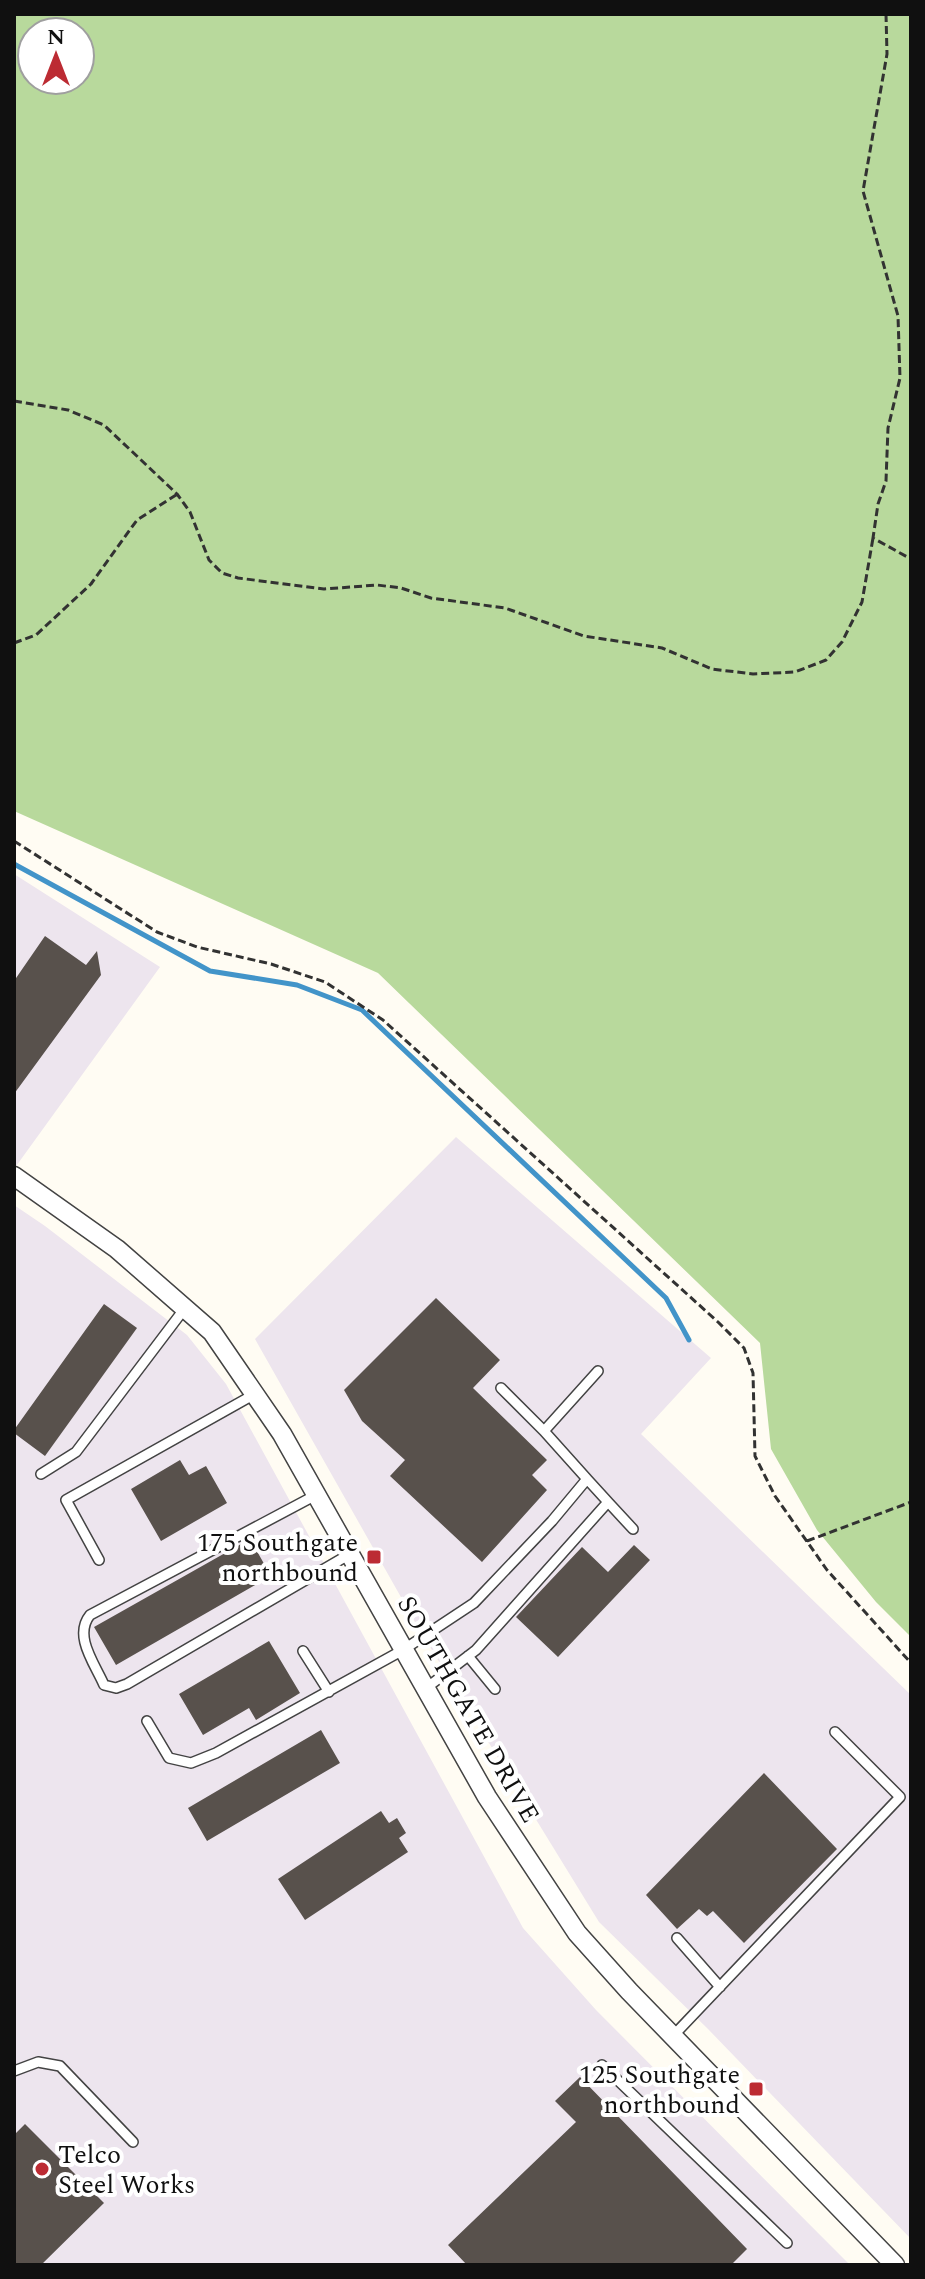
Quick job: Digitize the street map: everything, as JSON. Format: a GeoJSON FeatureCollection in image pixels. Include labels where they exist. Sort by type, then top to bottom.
{"type":"FeatureCollection","features":[{"type":"Feature","properties":{"kind":"street","name":"SOUTHGATE DRIVE"},"geometry":{"type":"LineString","coordinates":[[14,1176],[117,1249],[212,1332],[282,1434],[487,1797],[577,1933],[895,2265]]}},
{"type":"Feature","properties":{"kind":"lane"},"geometry":{"type":"LineString","coordinates":[[41,1474],[76,1452],[185,1308]]}},
{"type":"Feature","properties":{"kind":"lane"},"geometry":{"type":"LineString","coordinates":[[544,1431],[598,1371]]}},
{"type":"Feature","properties":{"kind":"lane"},"geometry":{"type":"LineString","coordinates":[[501,1388],[633,1529]]}},
{"type":"Feature","properties":{"kind":"lane"},"geometry":{"type":"LineString","coordinates":[[99,1560],[66,1500],[255,1394]]}},
{"type":"Feature","properties":{"kind":"lane"},"geometry":{"type":"LineString","coordinates":[[147,1721],[169,1758],[191,1763],[216,1753],[329,1692],[403,1650],[474,1603],[552,1521],[587,1479]]}},
{"type":"Feature","properties":{"kind":"lane"},"geometry":{"type":"LineString","coordinates":[[316,1495],[90,1615],[82,1634],[104,1685],[116,1688],[127,1684],[350,1554]]}},
{"type":"Feature","properties":{"kind":"lane"},"geometry":{"type":"LineString","coordinates":[[425,1689],[468,1656],[608,1502]]}},
{"type":"Feature","properties":{"kind":"lane"},"geometry":{"type":"LineString","coordinates":[[303,1651],[329,1692]]}},
{"type":"Feature","properties":{"kind":"lane"},"geometry":{"type":"LineString","coordinates":[[468,1656],[495,1689]]}},
{"type":"Feature","properties":{"kind":"lane"},"geometry":{"type":"LineString","coordinates":[[673,2036],[900,1797],[835,1732]]}},
{"type":"Feature","properties":{"kind":"lane"},"geometry":{"type":"LineString","coordinates":[[677,1938],[720,1987]]}},
{"type":"Feature","properties":{"kind":"lane"},"geometry":{"type":"LineString","coordinates":[[14,2071],[38,2062],[60,2066],[133,2142]]}},
{"type":"Feature","properties":{"kind":"lane"},"geometry":{"type":"LineString","coordinates":[[602,2065],[787,2243]]}},
{"type":"Feature","properties":{"kind":"path"},"geometry":{"type":"LineString","coordinates":[[14,401],[68,410],[104,425],[177,494],[190,512],[209,560],[222,573],[238,578],[324,589],[377,585],[401,588],[431,598],[505,608],[584,636],[662,648],[712,669],[753,674],[795,672],[826,660],[842,642],[862,602],[878,504],[886,481],[888,428],[900,378],[898,316],[863,191],[887,54],[886,14]]}},
{"type":"Feature","properties":{"kind":"path"},"geometry":{"type":"LineString","coordinates":[[14,643],[36,635],[91,584],[137,520],[177,494]]}},
{"type":"Feature","properties":{"kind":"path"},"geometry":{"type":"LineString","coordinates":[[873,538],[911,559]]}},
{"type":"Feature","properties":{"kind":"path"},"geometry":{"type":"LineString","coordinates":[[14,841],[157,932],[197,947],[271,964],[325,982],[383,1020],[744,1348],[753,1373],[755,1456],[775,1496],[827,1570],[911,1663]]}},
{"type":"Feature","properties":{"kind":"path"},"geometry":{"type":"LineString","coordinates":[[807,1541],[911,1502]]}},
{"type":"Feature","properties":{"kind":"shaded area"},"geometry":{"type":"Polygon","coordinates":[[[14,874],[160,967],[14,1169],[14,874]]]}},
{"type":"Feature","properties":{"kind":"shaded area"},"geometry":{"type":"Polygon","coordinates":[[[456,1137],[711,1358],[641,1434],[911,1695],[911,2239],[708,2029],[599,1922],[419,1629],[255,1339],[456,1137]]]}},
{"type":"Feature","properties":{"kind":"shaded area"},"geometry":{"type":"Polygon","coordinates":[[[14,1205],[187,1335],[226,1384],[523,1928],[596,2010],[850,2265],[14,2265],[14,1205]]]}},
{"type":"Feature","properties":{"kind":"green space"},"geometry":{"type":"Polygon","coordinates":[[[14,14],[911,14],[911,1637],[876,1602],[817,1530],[771,1449],[760,1343],[378,973],[14,811],[14,14]]]}},
{"type":"Feature","properties":{"kind":"building"},"geometry":{"type":"Polygon","coordinates":[[[45,936],[86,965],[97,951],[101,975],[14,1094],[14,981],[45,936]]]}},
{"type":"Feature","properties":{"kind":"building"},"geometry":{"type":"Polygon","coordinates":[[[436,1298],[500,1360],[473,1388],[547,1460],[532,1475],[547,1490],[482,1562],[390,1476],[405,1460],[362,1421],[344,1390],[436,1298]]]}},
{"type":"Feature","properties":{"kind":"building"},"geometry":{"type":"Polygon","coordinates":[[[104,1304],[137,1328],[45,1456],[14,1430],[104,1304]]]}},
{"type":"Feature","properties":{"kind":"building"},"geometry":{"type":"Polygon","coordinates":[[[180,1460],[189,1475],[206,1466],[227,1503],[161,1541],[131,1489],[180,1460]]]}},
{"type":"Feature","properties":{"kind":"building"},"geometry":{"type":"Polygon","coordinates":[[[250,1539],[271,1576],[116,1665],[94,1627],[250,1539]]]}},
{"type":"Feature","properties":{"kind":"building"},"geometry":{"type":"Polygon","coordinates":[[[634,1545],[650,1560],[558,1657],[516,1617],[582,1547],[608,1572],[634,1545]]]}},
{"type":"Feature","properties":{"kind":"building"},"geometry":{"type":"Polygon","coordinates":[[[269,1641],[300,1693],[256,1720],[249,1708],[203,1735],[179,1694],[269,1641]]]}},
{"type":"Feature","properties":{"kind":"building"},"geometry":{"type":"Polygon","coordinates":[[[321,1730],[340,1763],[207,1841],[188,1808],[321,1730]]]}},
{"type":"Feature","properties":{"kind":"building"},"geometry":{"type":"Polygon","coordinates":[[[764,1773],[837,1849],[744,1943],[713,1911],[707,1916],[699,1909],[677,1929],[646,1895],[764,1773]]]}},
{"type":"Feature","properties":{"kind":"building"},"geometry":{"type":"Polygon","coordinates":[[[381,1811],[389,1823],[397,1818],[406,1833],[399,1838],[408,1852],[305,1920],[278,1879],[381,1811]]]}},
{"type":"Feature","properties":{"kind":"building"},"geometry":{"type":"Polygon","coordinates":[[[580,2077],[747,2249],[731,2265],[467,2265],[448,2245],[576,2122],[555,2101],[580,2077]]]}},
{"type":"Feature","properties":{"kind":"building","name":"Telco Steel Works"},"geometry":{"type":"Polygon","coordinates":[[[25,2124],[104,2203],[41,2265],[14,2265],[14,2135],[25,2124]]]}},
{"type":"Feature","properties":{"kind":"waterway"},"geometry":{"type":"LineString","coordinates":[[14,864],[210,971],[297,985],[362,1010],[666,1298],[689,1340]]}},
{"type":"Feature","properties":{"kind":"place","name":"175 Southgate northbound"},"geometry":{"type":"Point","coordinates":[374,1557]}},
{"type":"Feature","properties":{"kind":"place","name":"125 Southgate northbound"},"geometry":{"type":"Point","coordinates":[756,2089]}},
{"type":"Feature","properties":{"kind":"place","name":"Telco Steel Works"},"geometry":{"type":"Point","coordinates":[42,2169]}}]}
